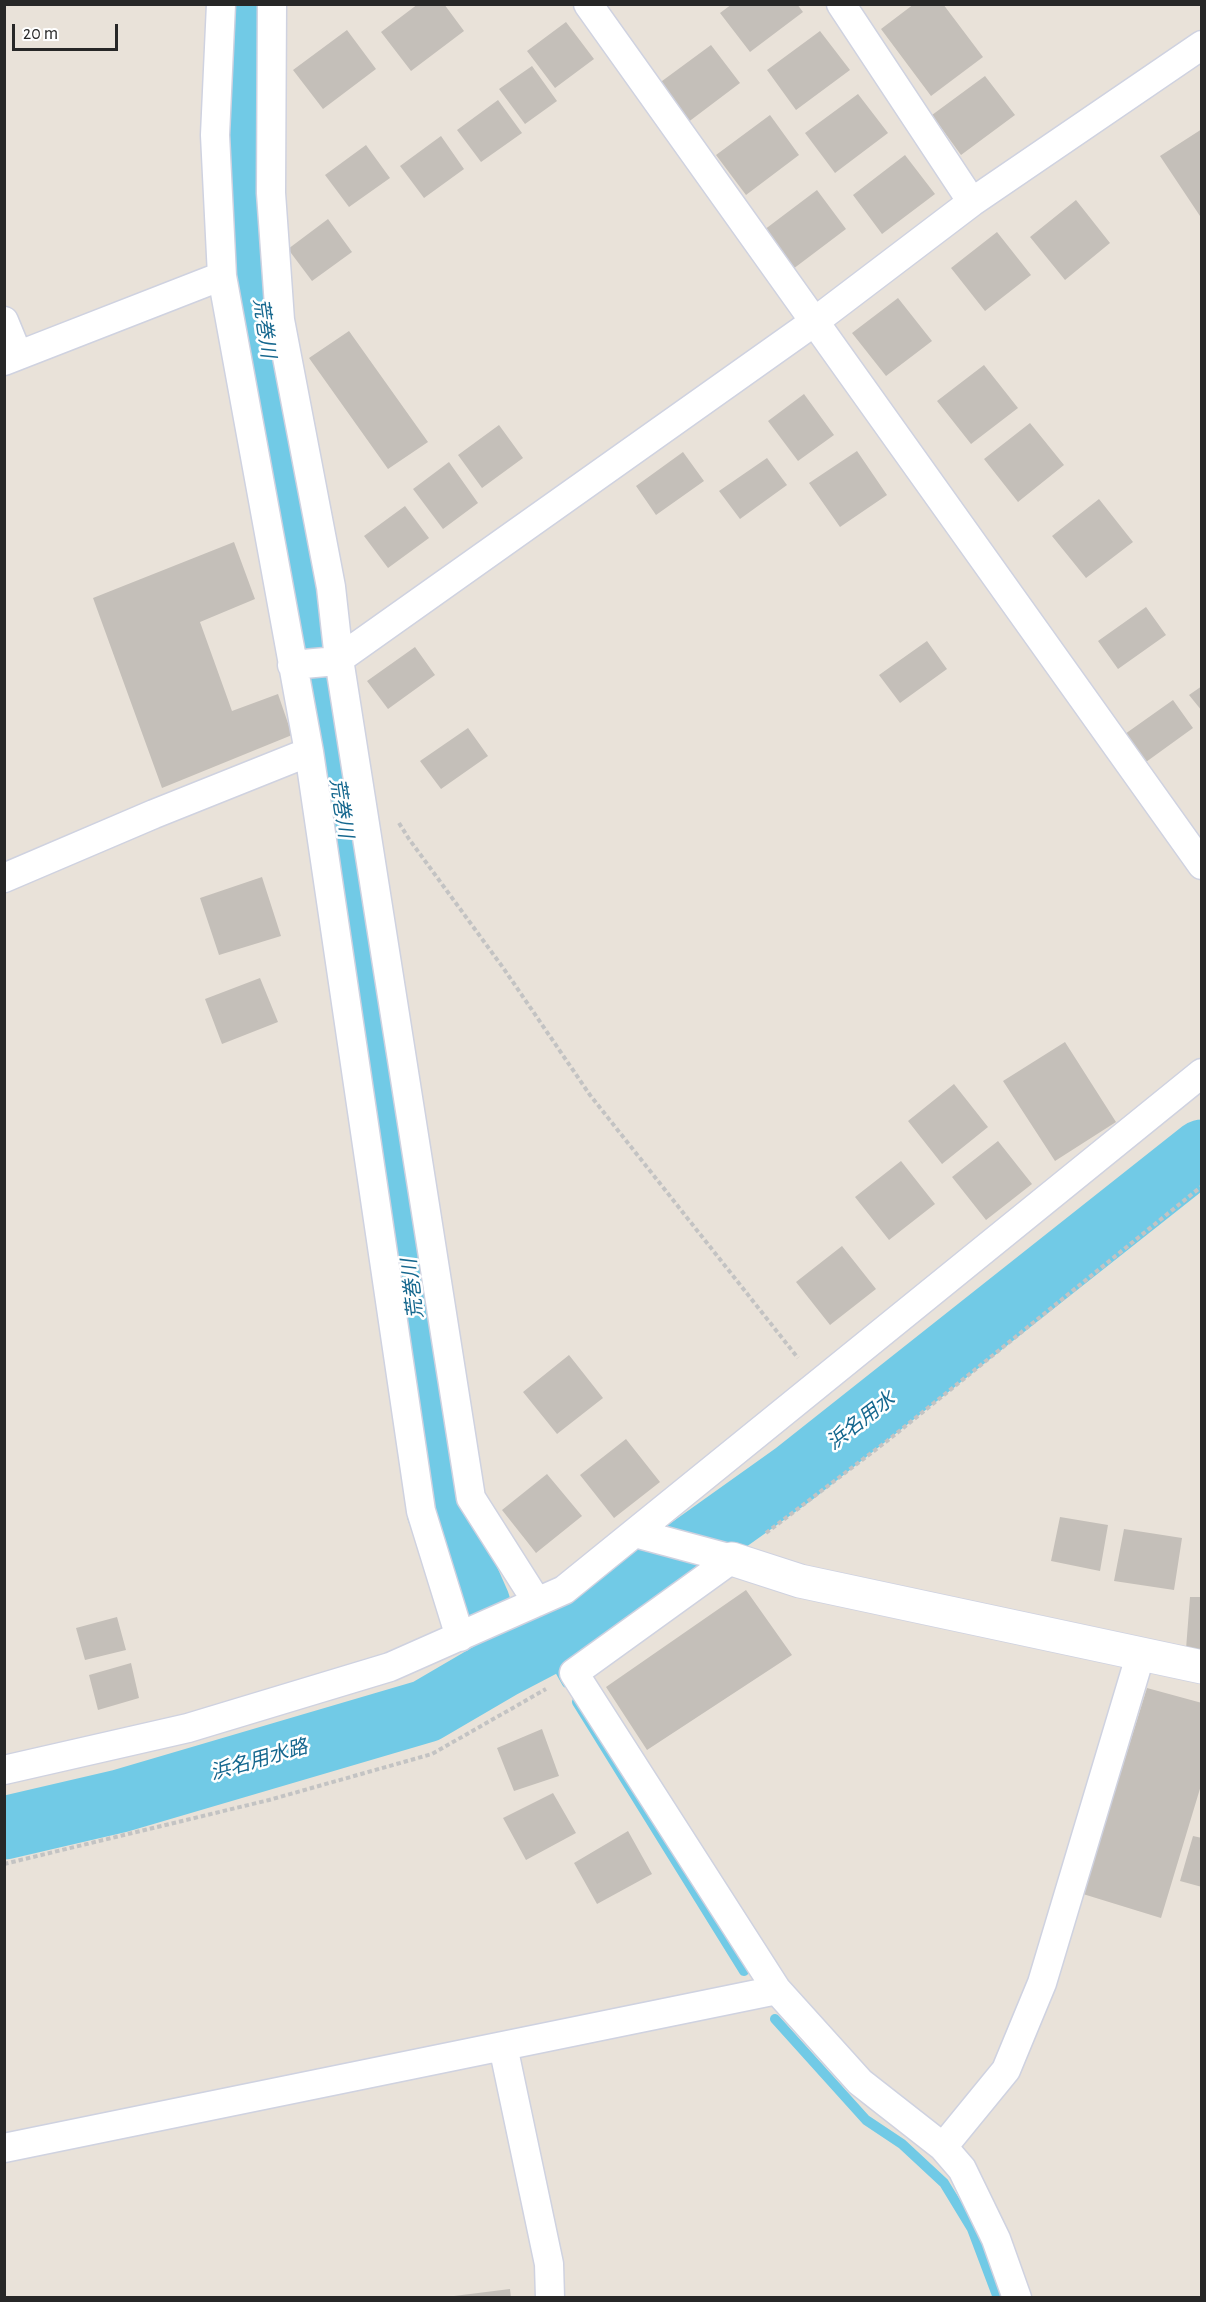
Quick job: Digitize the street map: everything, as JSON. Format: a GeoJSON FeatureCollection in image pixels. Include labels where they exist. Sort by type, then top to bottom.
{"type":"FeatureCollection","features":[{"type":"Feature","properties":{"kind":"street"},"geometry":{"type":"LineString","coordinates":[[221,4],[215,135],[222,276],[309,752],[421,1511],[460,1637]]}},
{"type":"Feature","properties":{"kind":"street"},"geometry":{"type":"LineString","coordinates":[[272,4],[271,193],[280,320],[331,587],[332,661],[471,1498],[537,1602]]}},
{"type":"Feature","properties":{"kind":"street"},"geometry":{"type":"LineString","coordinates":[[588,4],[1202,865]]}},
{"type":"Feature","properties":{"kind":"street"},"geometry":{"type":"LineString","coordinates":[[841,4],[972,202]]}},
{"type":"Feature","properties":{"kind":"street"},"geometry":{"type":"LineString","coordinates":[[294,664],[332,661],[814,322],[972,202],[1202,45]]}},
{"type":"Feature","properties":{"kind":"street"},"geometry":{"type":"LineString","coordinates":[[4,321],[11,358],[222,276]]}},
{"type":"Feature","properties":{"kind":"street"},"geometry":{"type":"LineString","coordinates":[[4,878],[154,814],[309,752]]}},
{"type":"Feature","properties":{"kind":"street"},"geometry":{"type":"LineString","coordinates":[[4,1770],[188,1728],[390,1667],[564,1590],[1202,1073]]}},
{"type":"Feature","properties":{"kind":"street"},"geometry":{"type":"LineString","coordinates":[[635,1533],[732,1559],[800,1581],[1202,1667]]}},
{"type":"Feature","properties":{"kind":"street"},"geometry":{"type":"LineString","coordinates":[[732,1559],[574,1673],[777,1990],[860,2082],[943,2147],[962,2169],[996,2239],[1017,2298]]}},
{"type":"Feature","properties":{"kind":"street"},"geometry":{"type":"LineString","coordinates":[[943,2147],[1006,2070],[1037,1994],[1141,1653]]}},
{"type":"Feature","properties":{"kind":"street"},"geometry":{"type":"LineString","coordinates":[[4,2148],[777,1990]]}},
{"type":"Feature","properties":{"kind":"street"},"geometry":{"type":"LineString","coordinates":[[503,2046],[549,2265],[550,2298]]}},
{"type":"Feature","properties":{"kind":"path"},"geometry":{"type":"LineString","coordinates":[[397,819],[590,1095],[819,1384]]}},
{"type":"Feature","properties":{"kind":"path"},"geometry":{"type":"LineString","coordinates":[[732,1559],[887,1441],[1202,1185]]}},
{"type":"Feature","properties":{"kind":"path"},"geometry":{"type":"LineString","coordinates":[[4,1864],[269,1800],[432,1754],[574,1673]]}},
{"type":"Feature","properties":{"kind":"building"},"geometry":{"type":"Polygon","coordinates":[[[418,4],[444,4],[464,31],[411,71],[381,32],[418,4]]]}},
{"type":"Feature","properties":{"kind":"building"},"geometry":{"type":"Polygon","coordinates":[[[732,4],[797,4],[803,12],[750,52],[720,13],[732,4]]]}},
{"type":"Feature","properties":{"kind":"building"},"geometry":{"type":"Polygon","coordinates":[[[914,4],[943,4],[983,57],[931,96],[881,29],[914,4]]]}},
{"type":"Feature","properties":{"kind":"building"},"geometry":{"type":"Polygon","coordinates":[[[566,22],[594,59],[555,88],[527,51],[566,22]]]}},
{"type":"Feature","properties":{"kind":"building"},"geometry":{"type":"Polygon","coordinates":[[[347,30],[376,69],[323,109],[293,70],[347,30]]]}},
{"type":"Feature","properties":{"kind":"building"},"geometry":{"type":"Polygon","coordinates":[[[820,31],[850,70],[796,110],[767,70],[820,31]]]}},
{"type":"Feature","properties":{"kind":"building"},"geometry":{"type":"Polygon","coordinates":[[[711,45],[740,83],[687,123],[658,84],[711,45]]]}},
{"type":"Feature","properties":{"kind":"building"},"geometry":{"type":"Polygon","coordinates":[[[532,66],[557,101],[525,124],[499,89],[532,66]]]}},
{"type":"Feature","properties":{"kind":"building"},"geometry":{"type":"Polygon","coordinates":[[[985,76],[1015,115],[961,155],[932,115],[985,76]]]}},
{"type":"Feature","properties":{"kind":"building"},"geometry":{"type":"Polygon","coordinates":[[[858,94],[888,133],[835,173],[805,133],[858,94]]]}},
{"type":"Feature","properties":{"kind":"building"},"geometry":{"type":"Polygon","coordinates":[[[498,100],[522,133],[481,162],[457,130],[498,100]]]}},
{"type":"Feature","properties":{"kind":"building"},"geometry":{"type":"Polygon","coordinates":[[[770,115],[799,155],[746,195],[716,155],[770,115]]]}},
{"type":"Feature","properties":{"kind":"building"},"geometry":{"type":"Polygon","coordinates":[[[1202,129],[1202,219],[1160,156],[1202,129]]]}},
{"type":"Feature","properties":{"kind":"building"},"geometry":{"type":"Polygon","coordinates":[[[441,136],[464,169],[424,198],[400,166],[441,136]]]}},
{"type":"Feature","properties":{"kind":"building"},"geometry":{"type":"Polygon","coordinates":[[[366,145],[390,178],[349,207],[325,175],[366,145]]]}},
{"type":"Feature","properties":{"kind":"building"},"geometry":{"type":"Polygon","coordinates":[[[905,155],[935,194],[882,234],[853,195],[905,155]]]}},
{"type":"Feature","properties":{"kind":"building"},"geometry":{"type":"Polygon","coordinates":[[[817,190],[846,229],[793,269],[764,230],[817,190]]]}},
{"type":"Feature","properties":{"kind":"building"},"geometry":{"type":"Polygon","coordinates":[[[1076,200],[1110,243],[1065,280],[1030,237],[1076,200]]]}},
{"type":"Feature","properties":{"kind":"building"},"geometry":{"type":"Polygon","coordinates":[[[328,219],[352,252],[312,281],[288,249],[328,219]]]}},
{"type":"Feature","properties":{"kind":"building"},"geometry":{"type":"Polygon","coordinates":[[[997,232],[1031,275],[985,311],[951,268],[997,232]]]}},
{"type":"Feature","properties":{"kind":"building"},"geometry":{"type":"Polygon","coordinates":[[[898,298],[932,341],[886,376],[852,333],[898,298]]]}},
{"type":"Feature","properties":{"kind":"building"},"geometry":{"type":"Polygon","coordinates":[[[349,331],[428,442],[388,469],[309,358],[349,331]]]}},
{"type":"Feature","properties":{"kind":"building"},"geometry":{"type":"Polygon","coordinates":[[[984,365],[1018,408],[971,444],[937,401],[984,365]]]}},
{"type":"Feature","properties":{"kind":"building"},"geometry":{"type":"Polygon","coordinates":[[[804,394],[834,435],[798,461],[768,421],[804,394]]]}},
{"type":"Feature","properties":{"kind":"building"},"geometry":{"type":"Polygon","coordinates":[[[1030,423],[1064,465],[1018,502],[984,459],[1030,423]]]}},
{"type":"Feature","properties":{"kind":"building"},"geometry":{"type":"Polygon","coordinates":[[[499,425],[523,458],[482,488],[458,455],[499,425]]]}},
{"type":"Feature","properties":{"kind":"building"},"geometry":{"type":"Polygon","coordinates":[[[857,451],[887,495],[840,527],[809,483],[857,451]]]}},
{"type":"Feature","properties":{"kind":"building"},"geometry":{"type":"Polygon","coordinates":[[[683,452],[704,481],[656,515],[636,486],[683,452]]]}},
{"type":"Feature","properties":{"kind":"building"},"geometry":{"type":"Polygon","coordinates":[[[767,458],[787,485],[740,519],[719,491],[767,458]]]}},
{"type":"Feature","properties":{"kind":"building"},"geometry":{"type":"Polygon","coordinates":[[[449,462],[478,503],[443,529],[413,489],[449,462]]]}},
{"type":"Feature","properties":{"kind":"building"},"geometry":{"type":"Polygon","coordinates":[[[1099,499],[1133,542],[1086,578],[1052,536],[1099,499]]]}},
{"type":"Feature","properties":{"kind":"building"},"geometry":{"type":"Polygon","coordinates":[[[405,506],[429,538],[388,568],[364,536],[405,506]]]}},
{"type":"Feature","properties":{"kind":"building"},"geometry":{"type":"Polygon","coordinates":[[[234,542],[255,599],[200,622],[232,711],[278,694],[292,735],[162,788],[93,598],[234,542]]]}},
{"type":"Feature","properties":{"kind":"building"},"geometry":{"type":"Polygon","coordinates":[[[1146,607],[1166,635],[1118,669],[1098,641],[1146,607]]]}},
{"type":"Feature","properties":{"kind":"building"},"geometry":{"type":"Polygon","coordinates":[[[927,641],[947,669],[900,703],[879,675],[927,641]]]}},
{"type":"Feature","properties":{"kind":"building"},"geometry":{"type":"Polygon","coordinates":[[[415,647],[435,675],[388,709],[367,681],[415,647]]]}},
{"type":"Feature","properties":{"kind":"building"},"geometry":{"type":"Polygon","coordinates":[[[1202,686],[1202,711],[1189,695],[1202,686]]]}},
{"type":"Feature","properties":{"kind":"building"},"geometry":{"type":"Polygon","coordinates":[[[1173,700],[1193,728],[1146,762],[1125,734],[1173,700]]]}},
{"type":"Feature","properties":{"kind":"building"},"geometry":{"type":"Polygon","coordinates":[[[468,728],[488,756],[441,789],[420,761],[468,728]]]}},
{"type":"Feature","properties":{"kind":"building"},"geometry":{"type":"Polygon","coordinates":[[[262,877],[281,936],[219,955],[200,898],[262,877]]]}},
{"type":"Feature","properties":{"kind":"building"},"geometry":{"type":"Polygon","coordinates":[[[260,978],[278,1022],[222,1044],[205,999],[260,978]]]}},
{"type":"Feature","properties":{"kind":"building"},"geometry":{"type":"Polygon","coordinates":[[[1065,1042],[1116,1122],[1055,1161],[1003,1081],[1065,1042]]]}},
{"type":"Feature","properties":{"kind":"building"},"geometry":{"type":"Polygon","coordinates":[[[954,1084],[988,1127],[942,1164],[908,1121],[954,1084]]]}},
{"type":"Feature","properties":{"kind":"building"},"geometry":{"type":"Polygon","coordinates":[[[998,1141],[1032,1184],[986,1220],[952,1177],[998,1141]]]}},
{"type":"Feature","properties":{"kind":"building"},"geometry":{"type":"Polygon","coordinates":[[[901,1161],[935,1204],[889,1240],[855,1197],[901,1161]]]}},
{"type":"Feature","properties":{"kind":"building"},"geometry":{"type":"Polygon","coordinates":[[[842,1246],[876,1289],[830,1325],[796,1282],[842,1246]]]}},
{"type":"Feature","properties":{"kind":"building"},"geometry":{"type":"Polygon","coordinates":[[[569,1355],[603,1398],[557,1434],[523,1392],[569,1355]]]}},
{"type":"Feature","properties":{"kind":"building"},"geometry":{"type":"Polygon","coordinates":[[[626,1439],[660,1482],[614,1518],[580,1475],[626,1439]]]}},
{"type":"Feature","properties":{"kind":"building"},"geometry":{"type":"Polygon","coordinates":[[[547,1474],[582,1516],[536,1553],[502,1510],[547,1474]]]}},
{"type":"Feature","properties":{"kind":"building"},"geometry":{"type":"Polygon","coordinates":[[[1060,1517],[1108,1525],[1100,1571],[1051,1561],[1060,1517]]]}},
{"type":"Feature","properties":{"kind":"building"},"geometry":{"type":"Polygon","coordinates":[[[1124,1529],[1182,1538],[1174,1590],[1114,1581],[1124,1529]]]}},
{"type":"Feature","properties":{"kind":"building"},"geometry":{"type":"Polygon","coordinates":[[[746,1590],[792,1655],[647,1750],[606,1687],[746,1590]]]}},
{"type":"Feature","properties":{"kind":"building"},"geometry":{"type":"Polygon","coordinates":[[[1190,1597],[1202,1597],[1202,1650],[1186,1649],[1190,1597]]]}},
{"type":"Feature","properties":{"kind":"building"},"geometry":{"type":"Polygon","coordinates":[[[117,1617],[126,1650],[85,1660],[76,1628],[117,1617]]]}},
{"type":"Feature","properties":{"kind":"building"},"geometry":{"type":"Polygon","coordinates":[[[131,1663],[139,1698],[98,1710],[89,1675],[131,1663]]]}},
{"type":"Feature","properties":{"kind":"building"},"geometry":{"type":"Polygon","coordinates":[[[1147,1688],[1202,1703],[1202,1782],[1161,1918],[1083,1894],[1147,1688]]]}},
{"type":"Feature","properties":{"kind":"building"},"geometry":{"type":"Polygon","coordinates":[[[542,1729],[559,1776],[514,1791],[497,1748],[542,1729]]]}},
{"type":"Feature","properties":{"kind":"building"},"geometry":{"type":"Polygon","coordinates":[[[553,1793],[576,1833],[526,1860],[503,1818],[553,1793]]]}},
{"type":"Feature","properties":{"kind":"building"},"geometry":{"type":"Polygon","coordinates":[[[628,1831],[652,1874],[597,1904],[574,1863],[628,1831]]]}},
{"type":"Feature","properties":{"kind":"building"},"geometry":{"type":"Polygon","coordinates":[[[1193,1836],[1202,1838],[1202,1887],[1180,1881],[1193,1836]]]}},
{"type":"Feature","properties":{"kind":"building"},"geometry":{"type":"Polygon","coordinates":[[[510,2289],[511,2298],[455,2298],[454,2296],[510,2289]]]}},
{"type":"Feature","properties":{"kind":"waterway","name":"荒巻川"},"geometry":{"type":"LineString","coordinates":[[246,4],[239,96],[242,170],[265,342],[313,623],[355,915],[412,1267],[438,1511],[479,1604]]}},
{"type":"Feature","properties":{"kind":"waterway","name":"浜名用水"},"geometry":{"type":"LineString","coordinates":[[4,1828],[120,1801],[426,1711],[545,1644],[613,1603],[794,1474],[1202,1151]]}},
{"type":"Feature","properties":{"kind":"waterway"},"geometry":{"type":"LineString","coordinates":[[545,1644],[567,1683]]}},
{"type":"Feature","properties":{"kind":"waterway"},"geometry":{"type":"LineString","coordinates":[[577,1702],[744,1971]]}},
{"type":"Feature","properties":{"kind":"waterway"},"geometry":{"type":"LineString","coordinates":[[775,2019],[866,2120],[902,2144],[944,2183],[972,2229],[998,2298]]}},
{"type":"Feature","properties":{"kind":"water label","name":"浜名用水路"},"geometry":{"type":"Point","coordinates":[259,1760]}}]}
